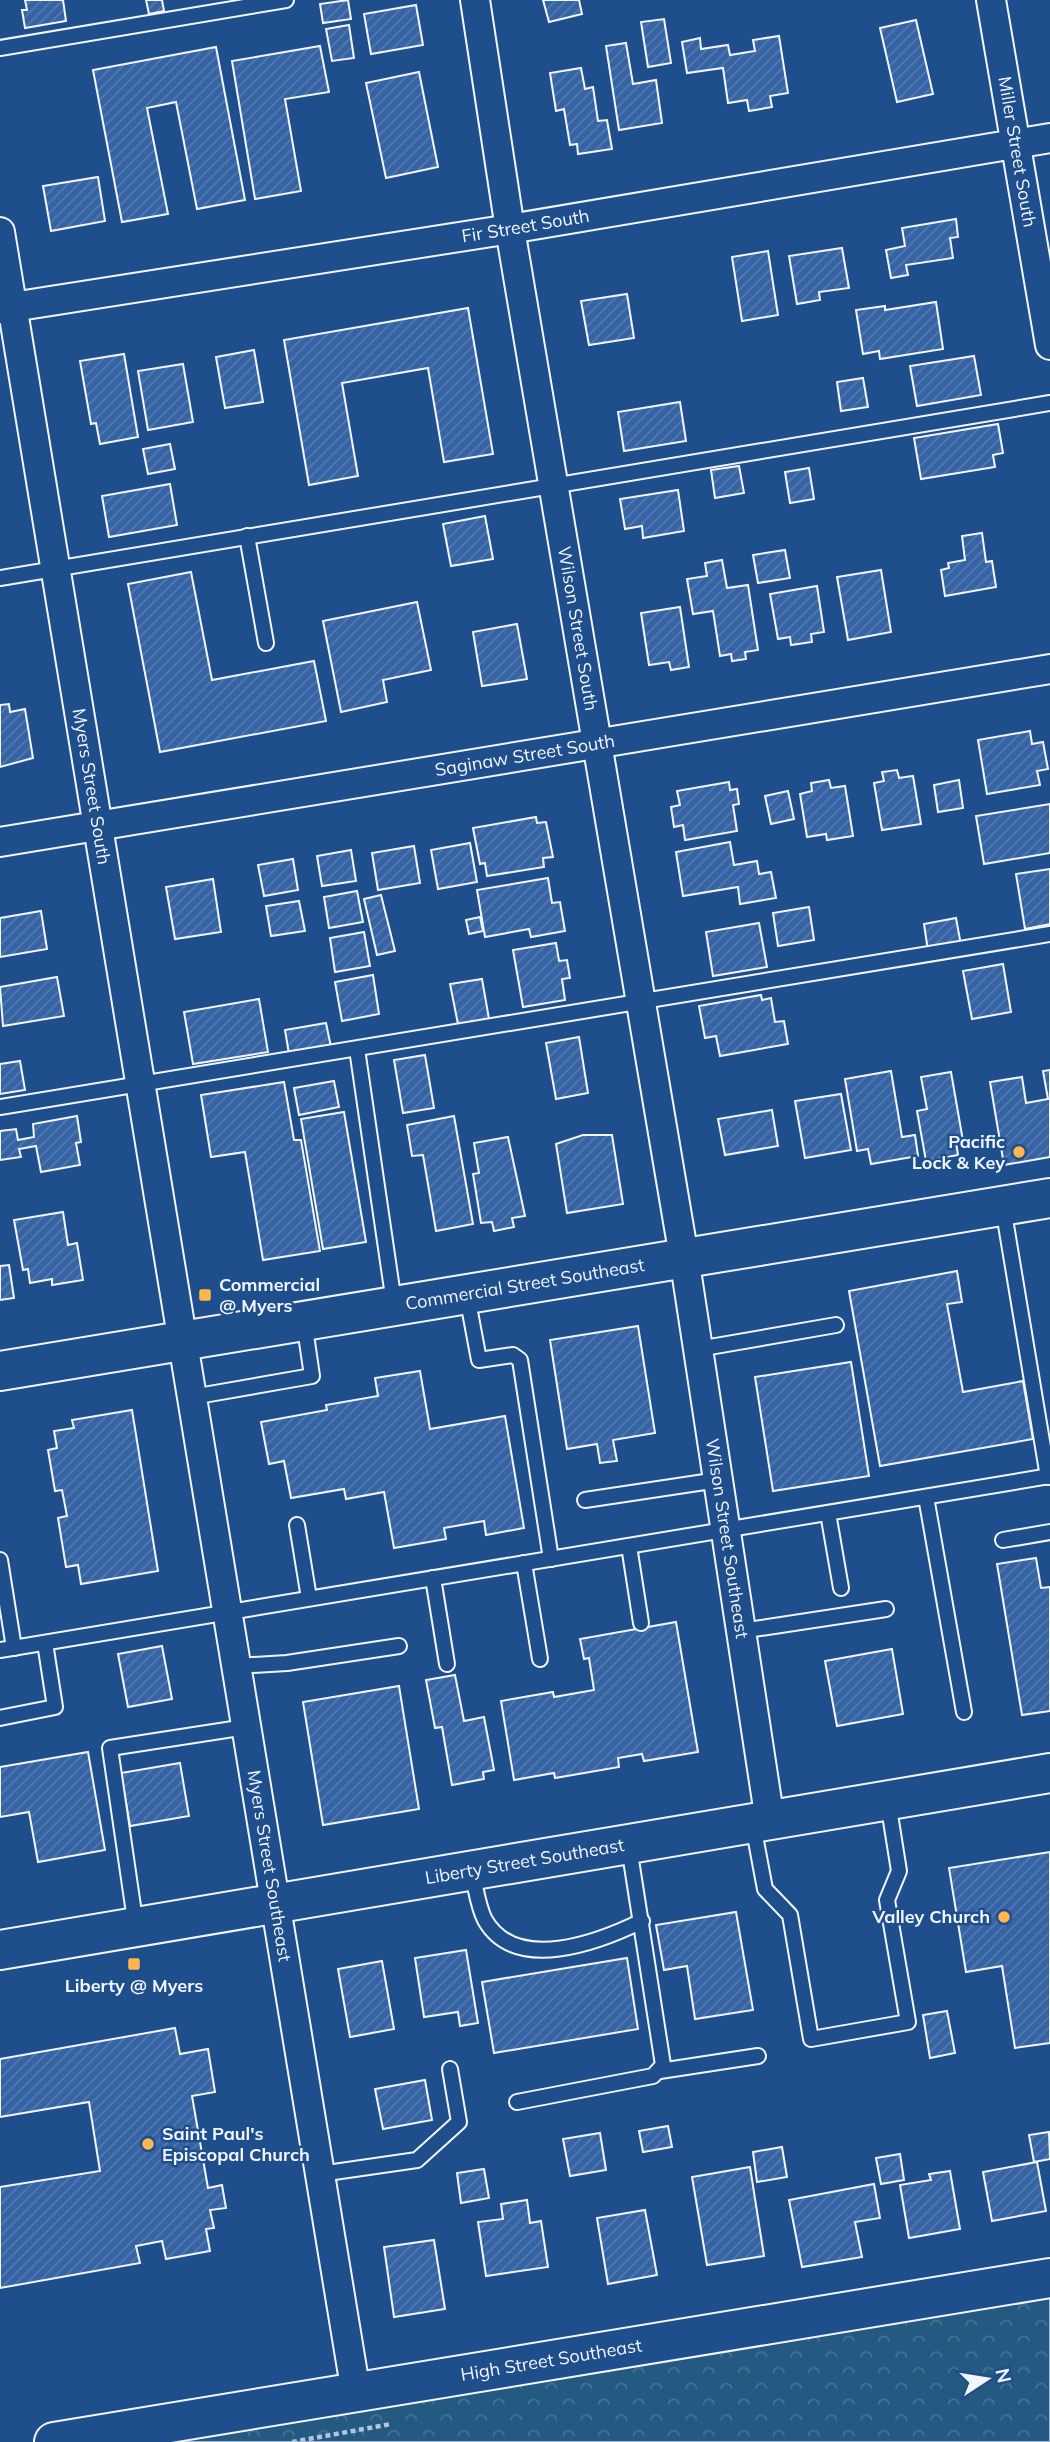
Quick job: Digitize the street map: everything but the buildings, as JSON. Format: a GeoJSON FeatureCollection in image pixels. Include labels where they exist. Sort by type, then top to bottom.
{"type":"FeatureCollection","features":[{"type":"Feature","properties":{"kind":"main road","name":"Commercial Street Southeast"},"geometry":{"type":"LineString","coordinates":[[0,1371],[684,1256],[1050,1198]]}},
{"type":"Feature","properties":{"kind":"main road","name":"Liberty Street Southeast"},"geometry":{"type":"LineString","coordinates":[[0,1950],[1050,1773]]}},
{"type":"Feature","properties":{"kind":"main road","name":"High Street Southeast"},"geometry":{"type":"LineString","coordinates":[[54,2442],[1050,2278]]}},
{"type":"Feature","properties":{"kind":"street","name":"Wilson Street South"},"geometry":{"type":"LineString","coordinates":[[475,0],[510,229],[684,1256]]}},
{"type":"Feature","properties":{"kind":"street","name":"Miller Street South"},"geometry":{"type":"LineString","coordinates":[[991,0],[1050,345]]}},
{"type":"Feature","properties":{"kind":"street","name":"Fir Street South"},"geometry":{"type":"LineString","coordinates":[[6,308],[510,229],[1050,138]]}},
{"type":"Feature","properties":{"kind":"street","name":"Myers Street South"},"geometry":{"type":"LineString","coordinates":[[0,232],[6,308],[56,568],[183,1340]]}},
{"type":"Feature","properties":{"kind":"street","name":"Saginaw Street South"},"geometry":{"type":"LineString","coordinates":[[0,842],[1050,669]]}},
{"type":"Feature","properties":{"kind":"street","name":"Wilson Street Southeast"},"geometry":{"type":"LineString","coordinates":[[684,1256],[741,1631],[762,1822]]}},
{"type":"Feature","properties":{"kind":"street","name":"Myers Street Southeast"},"geometry":{"type":"LineString","coordinates":[[183,1340],[356,2393]]}},
{"type":"Feature","properties":{"kind":"lane"},"geometry":{"type":"LineString","coordinates":[[0,48],[286,0]]}},
{"type":"Feature","properties":{"kind":"lane"},"geometry":{"type":"LineString","coordinates":[[0,578],[1050,403]]}},
{"type":"Feature","properties":{"kind":"lane"},"geometry":{"type":"LineString","coordinates":[[247,536],[267,643]]}},
{"type":"Feature","properties":{"kind":"lane"},"geometry":{"type":"LineString","coordinates":[[0,1107],[1050,934]]}},
{"type":"Feature","properties":{"kind":"lane"},"geometry":{"type":"LineString","coordinates":[[357,1049],[395,1305]]}},
{"type":"Feature","properties":{"kind":"lane"},"geometry":{"type":"LineString","coordinates":[[0,1560],[7,1649],[1049,1477],[1003,1205]]}},
{"type":"Feature","properties":{"kind":"lane"},"geometry":{"type":"LineString","coordinates":[[466,1293],[479,1360],[513,1354],[520,1360],[551,1559]]}},
{"type":"Feature","properties":{"kind":"lane"},"geometry":{"type":"LineString","coordinates":[[192,1397],[312,1376],[304,1320]]}},
{"type":"Feature","properties":{"kind":"lane"},"geometry":{"type":"LineString","coordinates":[[698,1349],[836,1325]]}},
{"type":"Feature","properties":{"kind":"lane"},"geometry":{"type":"LineString","coordinates":[[584,1500],[718,1480]]}},
{"type":"Feature","properties":{"kind":"lane"},"geometry":{"type":"LineString","coordinates":[[926,1497],[964,1712]]}},
{"type":"Feature","properties":{"kind":"lane"},"geometry":{"type":"LineString","coordinates":[[828,1513],[841,1588]]}},
{"type":"Feature","properties":{"kind":"lane"},"geometry":{"type":"LineString","coordinates":[[297,1525],[309,1598]]}},
{"type":"Feature","properties":{"kind":"lane"},"geometry":{"type":"LineString","coordinates":[[1003,1540],[1050,1531]]}},
{"type":"Feature","properties":{"kind":"lane"},"geometry":{"type":"LineString","coordinates":[[629,1546],[641,1623]]}},
{"type":"Feature","properties":{"kind":"lane"},"geometry":{"type":"LineString","coordinates":[[524,1563],[540,1659]]}},
{"type":"Feature","properties":{"kind":"lane"},"geometry":{"type":"LineString","coordinates":[[433,1578],[447,1664]]}},
{"type":"Feature","properties":{"kind":"lane"},"geometry":{"type":"LineString","coordinates":[[741,1631],[886,1609]]}},
{"type":"Feature","properties":{"kind":"lane"},"geometry":{"type":"LineString","coordinates":[[0,1718],[55,1707],[45,1643]]}},
{"type":"Feature","properties":{"kind":"lane"},"geometry":{"type":"LineString","coordinates":[[236,1665],[287,1663],[399,1646]]}},
{"type":"Feature","properties":{"kind":"lane"},"geometry":{"type":"LineString","coordinates":[[136,1928],[110,1748],[246,1727]]}},
{"type":"Feature","properties":{"kind":"lane"},"geometry":{"type":"LineString","coordinates":[[762,1822],[765,1889],[790,1915],[811,2039],[908,2022],[887,1900],[900,1871],[888,1801]]}},
{"type":"Feature","properties":{"kind":"lane"},"geometry":{"type":"LineString","coordinates":[[628,1845],[663,2065],[660,2071]]}},
{"type":"Feature","properties":{"kind":"lane"},"geometry":{"type":"LineString","coordinates":[[471,1872],[485,1921],[511,1946],[534,1951],[604,1940],[642,1922]]}},
{"type":"Feature","properties":{"kind":"lane"},"geometry":{"type":"LineString","coordinates":[[517,2102],[653,2076],[660,2071],[758,2056]]}},
{"type":"Feature","properties":{"kind":"lane"},"geometry":{"type":"LineString","coordinates":[[320,2174],[417,2160],[459,2122],[450,2069]]}},
{"type":"Feature","properties":{"kind":"green space"},"geometry":{"type":"Polygon","coordinates":[[[1050,2294],[1050,2442],[155,2442],[1050,2294]]]}},
{"type":"Feature","properties":{"kind":"place","name":"Pacific Lock & Key"},"geometry":{"type":"Point","coordinates":[1019,1152]}},
{"type":"Feature","properties":{"kind":"place","name":"Commercial @ Myers"},"geometry":{"type":"Point","coordinates":[205,1295]}},
{"type":"Feature","properties":{"kind":"place","name":"Valley Church"},"geometry":{"type":"Point","coordinates":[1004,1917]}},
{"type":"Feature","properties":{"kind":"place","name":"Liberty @ Myers"},"geometry":{"type":"Point","coordinates":[134,1964]}},
{"type":"Feature","properties":{"kind":"place","name":"Saint Paul's Episcopal Church"},"geometry":{"type":"Point","coordinates":[148,2144]}}]}
